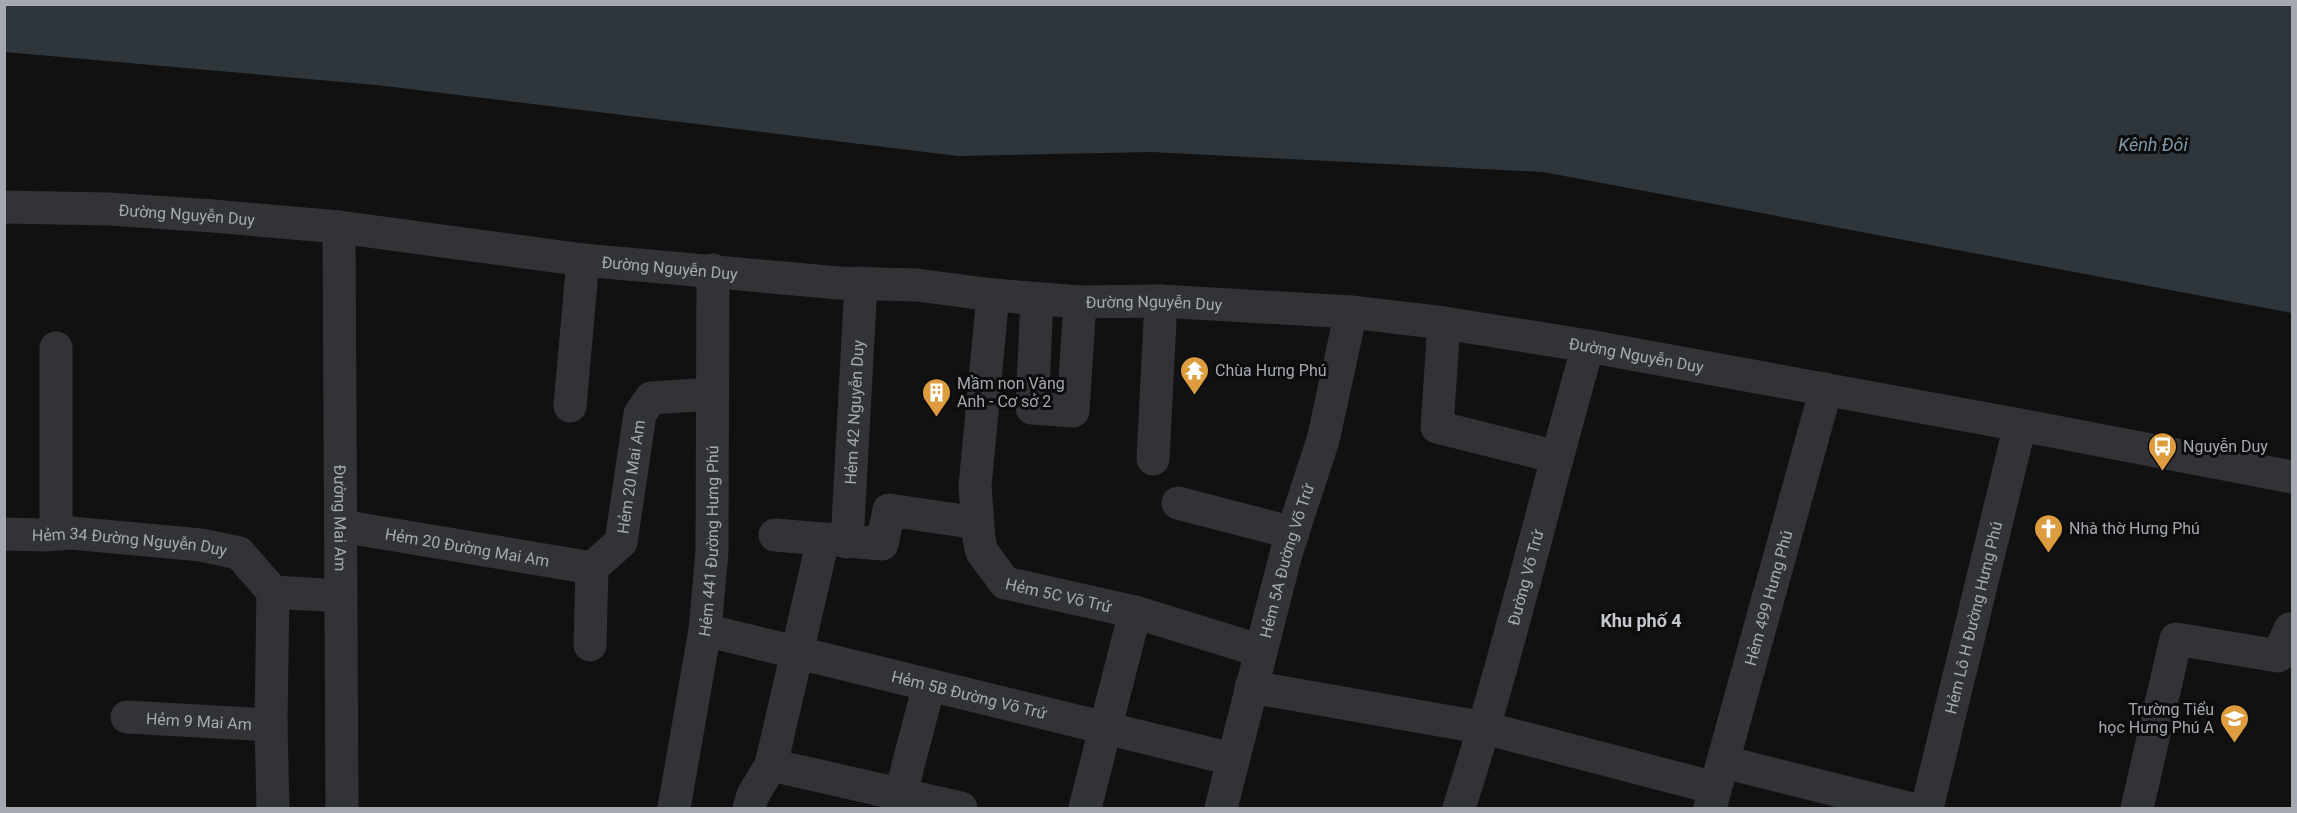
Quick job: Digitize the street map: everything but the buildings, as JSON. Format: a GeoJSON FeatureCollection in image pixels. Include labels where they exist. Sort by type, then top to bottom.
{"type":"FeatureCollection","features":[{"type":"Feature","properties":{"kind":"street","name":"Đường Nguyễn Duy"},"geometry":{"type":"LineString","coordinates":[[4,207],[109,208],[339,227],[582,260],[839,282],[917,285],[1037,299],[1080,302],[1161,302],[1351,312],[1444,323],[1588,346],[2020,424],[2292,477]]}},
{"type":"Feature","properties":{"kind":"street","name":"Đường Mai Am"},"geometry":{"type":"LineString","coordinates":[[339,227],[342,808]]}},
{"type":"Feature","properties":{"kind":"street"},"geometry":{"type":"LineString","coordinates":[[570,406],[582,260]]}},
{"type":"Feature","properties":{"kind":"street","name":"Hẻm 441 Đường Hưng Phú"},"geometry":{"type":"LineString","coordinates":[[674,808],[705,630],[712,551],[713,270]]}},
{"type":"Feature","properties":{"kind":"street","name":"Hẻm 42 Nguyễn Duy"},"geometry":{"type":"LineString","coordinates":[[749,808],[753,795],[771,765],[797,653],[835,541],[861,283]]}},
{"type":"Feature","properties":{"kind":"street","name":"Hẻm 5C Võ Trứ"},"geometry":{"type":"LineString","coordinates":[[993,295],[975,486],[977,523],[982,552],[1005,583],[1135,612],[1261,651]]}},
{"type":"Feature","properties":{"kind":"street"},"geometry":{"type":"LineString","coordinates":[[1037,299],[1032,408],[1073,411],[1080,302]]}},
{"type":"Feature","properties":{"kind":"street"},"geometry":{"type":"LineString","coordinates":[[1153,459],[1161,302]]}},
{"type":"Feature","properties":{"kind":"street","name":"Hẻm 5A Đường Võ Trứ"},"geometry":{"type":"LineString","coordinates":[[1221,808],[1293,533],[1323,440],[1351,312]]}},
{"type":"Feature","properties":{"kind":"street"},"geometry":{"type":"LineString","coordinates":[[1444,323],[1437,427],[1557,457]]}},
{"type":"Feature","properties":{"kind":"street","name":"Đường Võ Trứ"},"geometry":{"type":"LineString","coordinates":[[1459,808],[1485,728],[1588,346]]}},
{"type":"Feature","properties":{"kind":"street"},"geometry":{"type":"LineString","coordinates":[[56,348],[56,534]]}},
{"type":"Feature","properties":{"kind":"street","name":"Hẻm 499 Hưng Phú"},"geometry":{"type":"LineString","coordinates":[[1716,786],[1826,389]]}},
{"type":"Feature","properties":{"kind":"street","name":"Hẻm 20 Mai Am"},"geometry":{"type":"LineString","coordinates":[[592,568],[621,542],[640,414],[651,398],[712,394]]}},
{"type":"Feature","properties":{"kind":"street","name":"Hẻm Lô H Đường Hưng Phú"},"geometry":{"type":"LineString","coordinates":[[1927,808],[2020,424]]}},
{"type":"Feature","properties":{"kind":"street"},"geometry":{"type":"LineString","coordinates":[[1178,504],[1293,533]]}},
{"type":"Feature","properties":{"kind":"street"},"geometry":{"type":"LineString","coordinates":[[775,536],[882,544],[889,510],[977,523]]}},
{"type":"Feature","properties":{"kind":"street","name":"Hẻm 20 Đường Mai Am"},"geometry":{"type":"LineString","coordinates":[[341,526],[592,568]]}},
{"type":"Feature","properties":{"kind":"street","name":"Hẻm 34 Đường Nguyễn Duy"},"geometry":{"type":"LineString","coordinates":[[4,534],[44,536],[56,534],[201,545],[239,553],[273,592]]}},
{"type":"Feature","properties":{"kind":"street"},"geometry":{"type":"LineString","coordinates":[[590,645],[592,568]]}},
{"type":"Feature","properties":{"kind":"street"},"geometry":{"type":"LineString","coordinates":[[273,808],[271,725],[273,592],[341,596]]}},
{"type":"Feature","properties":{"kind":"street"},"geometry":{"type":"LineString","coordinates":[[1085,808],[1135,612]]}},
{"type":"Feature","properties":{"kind":"street"},"geometry":{"type":"LineString","coordinates":[[2137,808],[2176,639],[2278,656],[2290,629],[2292,630]]}},
{"type":"Feature","properties":{"kind":"street","name":"Hẻm 5B Đường Võ Trứ"},"geometry":{"type":"LineString","coordinates":[[705,630],[1232,759]]}},
{"type":"Feature","properties":{"kind":"street"},"geometry":{"type":"LineString","coordinates":[[899,801],[929,685]]}},
{"type":"Feature","properties":{"kind":"street"},"geometry":{"type":"LineString","coordinates":[[1251,687],[1485,728],[1716,786],[1908,808]]}},
{"type":"Feature","properties":{"kind":"street","name":"Hẻm 9 Mai Am"},"geometry":{"type":"LineString","coordinates":[[127,717],[271,725]]}},
{"type":"Feature","properties":{"kind":"street"},"geometry":{"type":"LineString","coordinates":[[771,765],[899,801],[961,808]]}},
{"type":"Feature","properties":{"kind":"water","name":"Kênh Đôi"},"geometry":{"type":"Polygon","coordinates":[[[4,5],[2292,5],[2292,313],[1543,172],[1152,152],[958,156],[376,85],[5,52],[4,5]]]}},
{"type":"Feature","properties":{"kind":"place","name":"Chùa Hưng Phú"},"geometry":{"type":"Point","coordinates":[1194,396]}},
{"type":"Feature","properties":{"kind":"place","name":"Mầm non Vàng Anh - Cơ sở 2"},"geometry":{"type":"Point","coordinates":[936,418]}},
{"type":"Feature","properties":{"kind":"place","name":"Nguyễn Duy"},"geometry":{"type":"Point","coordinates":[2162,472]}},
{"type":"Feature","properties":{"kind":"place","name":"Nhà thờ Hưng Phú"},"geometry":{"type":"Point","coordinates":[2048,554]}},
{"type":"Feature","properties":{"kind":"place","name":"Trường Tiểu học Hưng Phú A"},"geometry":{"type":"Point","coordinates":[2235,744]}},
{"type":"Feature","properties":{"kind":"district","name":"Khu phố 4"},"geometry":{"type":"Point","coordinates":[1641,620]}}]}
